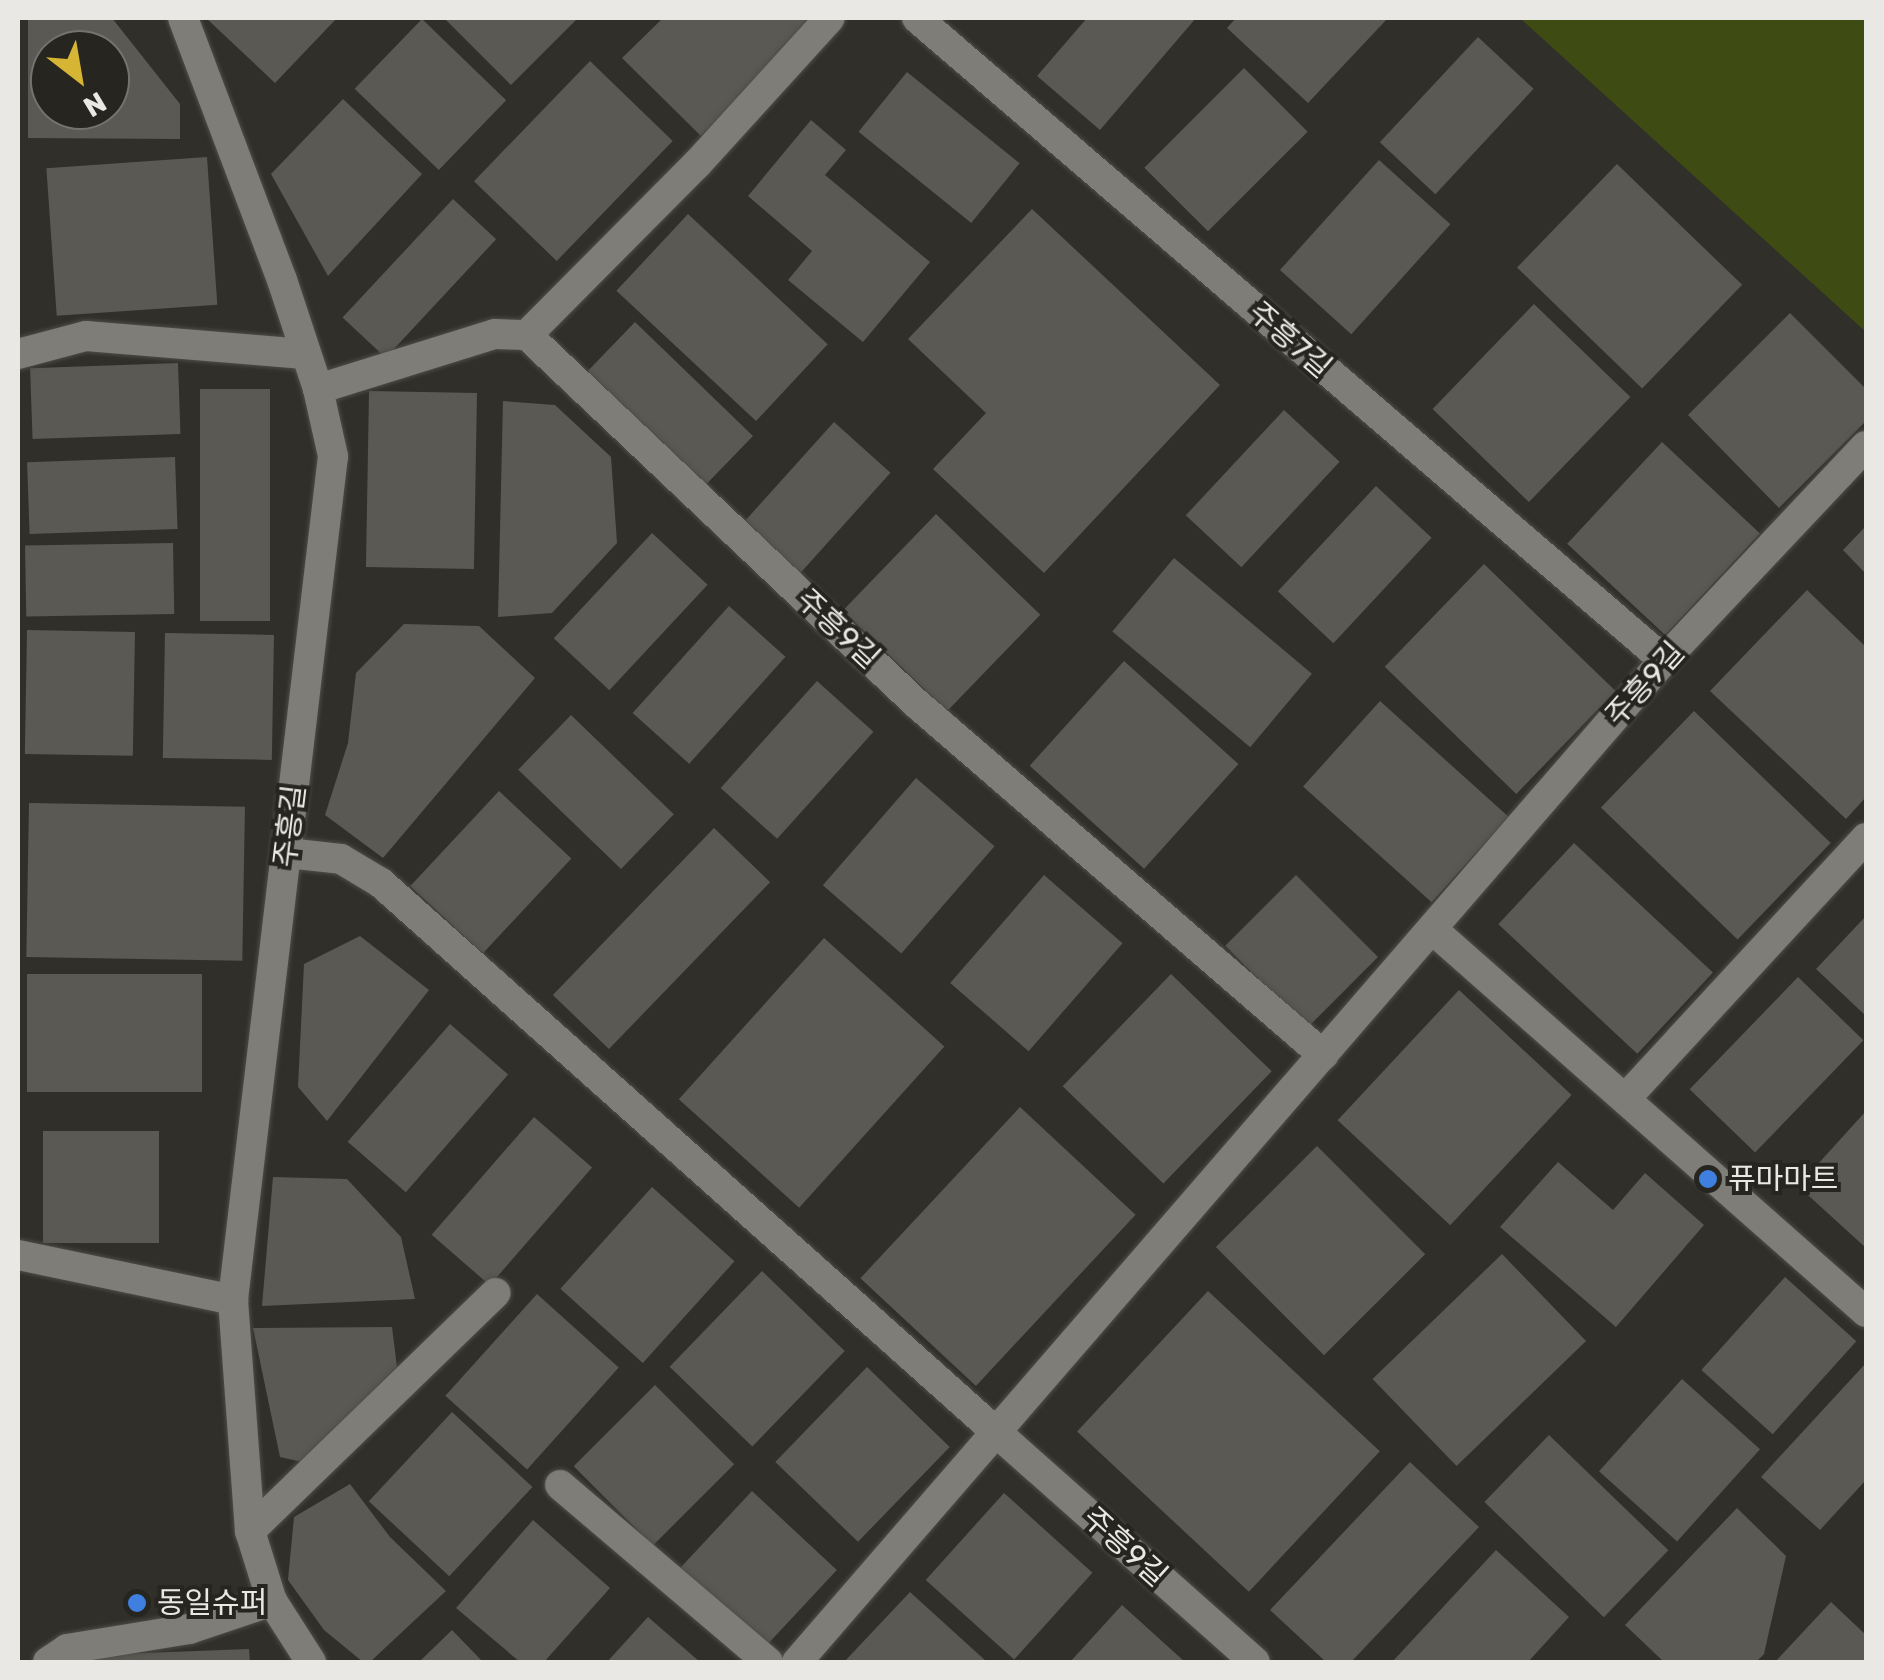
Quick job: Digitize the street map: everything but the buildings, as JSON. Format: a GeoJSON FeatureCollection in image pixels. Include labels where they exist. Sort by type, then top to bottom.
{"type":"FeatureCollection","features":[{"type":"Feature","properties":{"kind":"street","name":"주흥길"},"geometry":{"type":"LineString","coordinates":[[183,18],[282,280],[318,389],[333,456],[234,1300],[250,1531],[272,1601],[311,1662]]}},
{"type":"Feature","properties":{"kind":"street"},"geometry":{"type":"LineString","coordinates":[[318,389],[494,334],[527,335],[697,164],[830,18]]}},
{"type":"Feature","properties":{"kind":"street","name":"주흥7길"},"geometry":{"type":"LineString","coordinates":[[917,18],[1664,660]]}},
{"type":"Feature","properties":{"kind":"street","name":"주흥9길"},"geometry":{"type":"LineString","coordinates":[[527,335],[917,704],[1323,1055]]}},
{"type":"Feature","properties":{"kind":"street"},"geometry":{"type":"LineString","coordinates":[[18,354],[86,336],[304,354]]}},
{"type":"Feature","properties":{"kind":"street","name":"주흥9길"},"geometry":{"type":"LineString","coordinates":[[796,1662],[1664,660],[1866,446]]}},
{"type":"Feature","properties":{"kind":"street"},"geometry":{"type":"LineString","coordinates":[[1625,1099],[1866,838]]}},
{"type":"Feature","properties":{"kind":"street","name":"주흥9길"},"geometry":{"type":"LineString","coordinates":[[287,853],[341,859],[381,883],[1255,1662]]}},
{"type":"Feature","properties":{"kind":"street"},"geometry":{"type":"LineString","coordinates":[[1432,928],[1866,1312]]}},
{"type":"Feature","properties":{"kind":"street"},"geometry":{"type":"LineString","coordinates":[[18,1254],[234,1300]]}},
{"type":"Feature","properties":{"kind":"street"},"geometry":{"type":"LineString","coordinates":[[250,1531],[496,1293]]}},
{"type":"Feature","properties":{"kind":"street"},"geometry":{"type":"LineString","coordinates":[[560,1485],[768,1662]]}},
{"type":"Feature","properties":{"kind":"street"},"geometry":{"type":"LineString","coordinates":[[48,1662],[67,1649],[189,1628],[272,1601]]}},
{"type":"Feature","properties":{"kind":"green space"},"geometry":{"type":"Polygon","coordinates":[[[1520,18],[1866,18],[1866,332],[1520,18]]]}},
{"type":"Feature","properties":{"kind":"place","name":"퓨마마트"},"geometry":{"type":"Point","coordinates":[1708,1179]}},
{"type":"Feature","properties":{"kind":"place","name":"동일슈퍼"},"geometry":{"type":"Point","coordinates":[137,1603]}}]}
